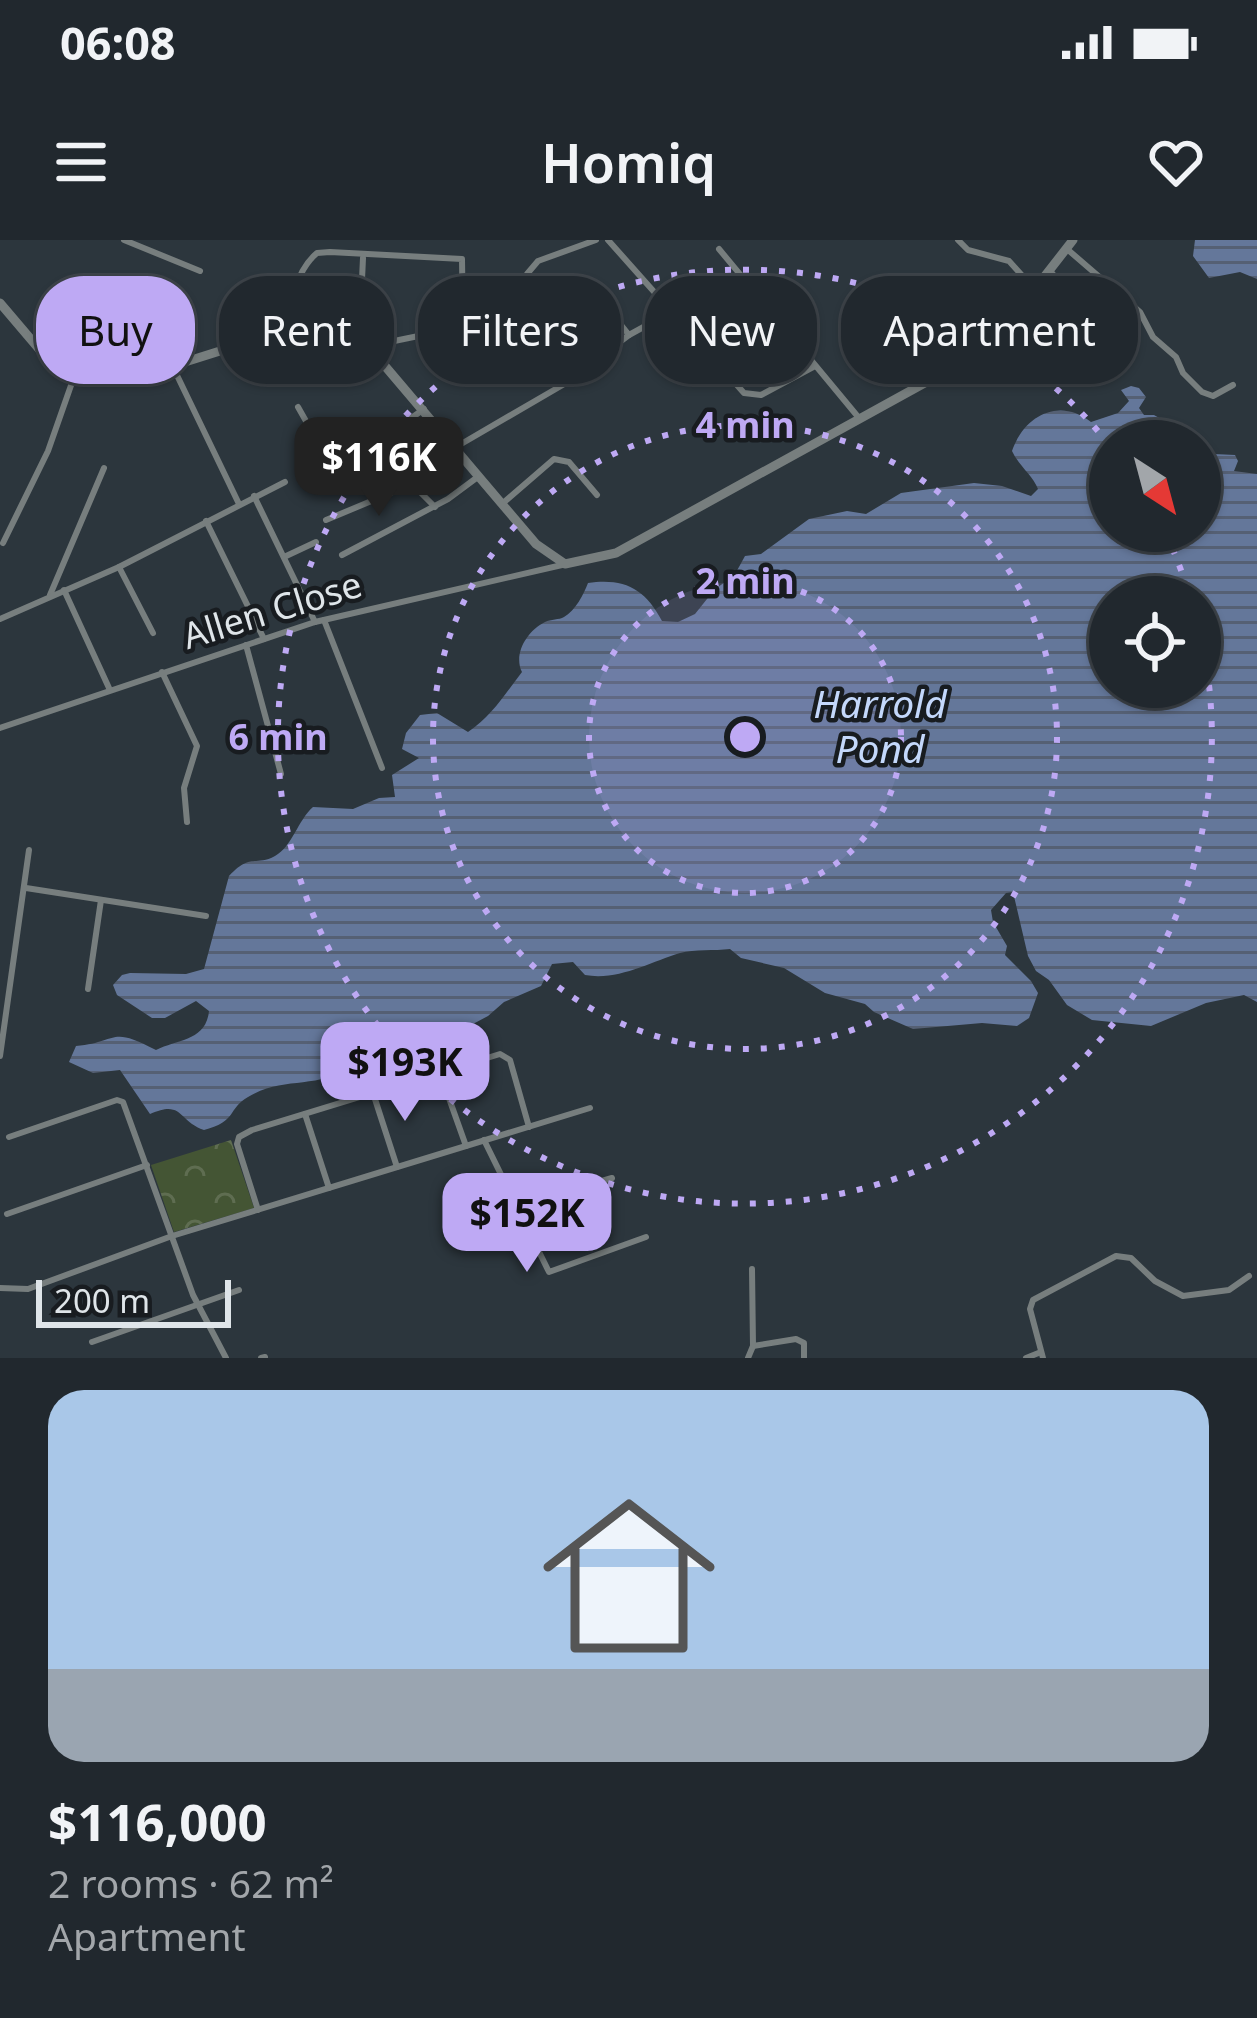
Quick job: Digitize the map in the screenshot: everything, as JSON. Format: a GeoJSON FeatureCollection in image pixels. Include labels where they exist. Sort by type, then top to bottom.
{"type":"FeatureCollection","features":[{"type":"Feature","properties":{"kind":"street"},"geometry":{"type":"LineString","coordinates":[[124,240],[200,271]]}},
{"type":"Feature","properties":{"kind":"street"},"geometry":{"type":"LineString","coordinates":[[526,276],[538,261],[596,240]]}},
{"type":"Feature","properties":{"kind":"street"},"geometry":{"type":"LineString","coordinates":[[608,240],[645,284]]}},
{"type":"Feature","properties":{"kind":"street"},"geometry":{"type":"LineString","coordinates":[[958,240],[976,254],[1010,261],[1023,276]]}},
{"type":"Feature","properties":{"kind":"street"},"geometry":{"type":"LineString","coordinates":[[1046,276],[1070,244],[1140,312],[1153,337],[1176,357],[1202,392],[1213,396],[1233,385]]}},
{"type":"Feature","properties":{"kind":"street"},"geometry":{"type":"LineString","coordinates":[[719,249],[741,276]]}},
{"type":"Feature","properties":{"kind":"street"},"geometry":{"type":"LineString","coordinates":[[302,276],[309,259],[330,252],[462,259],[462,276]]}},
{"type":"Feature","properties":{"kind":"street"},"geometry":{"type":"LineString","coordinates":[[362,256],[362,276]]}},
{"type":"Feature","properties":{"kind":"street"},"geometry":{"type":"LineString","coordinates":[[1050,271],[1055,276]]}},
{"type":"Feature","properties":{"kind":"street"},"geometry":{"type":"LineString","coordinates":[[0,303],[36,349]]}},
{"type":"Feature","properties":{"kind":"street"},"geometry":{"type":"LineString","coordinates":[[621,325],[629,335]]}},
{"type":"Feature","properties":{"kind":"street"},"geometry":{"type":"LineString","coordinates":[[621,341],[645,326]]}},
{"type":"Feature","properties":{"kind":"street"},"geometry":{"type":"LineString","coordinates":[[817,367],[861,420]]}},
{"type":"Feature","properties":{"kind":"street"},"geometry":{"type":"LineString","coordinates":[[394,377],[536,544],[566,564],[616,553],[642,541],[922,384]]}},
{"type":"Feature","properties":{"kind":"street"},"geometry":{"type":"LineString","coordinates":[[3,543],[48,452],[72,384]]}},
{"type":"Feature","properties":{"kind":"street"},"geometry":{"type":"LineString","coordinates":[[182,384],[239,504]]}},
{"type":"Feature","properties":{"kind":"street"},"geometry":{"type":"LineString","coordinates":[[456,447],[564,384]]}},
{"type":"Feature","properties":{"kind":"street"},"geometry":{"type":"LineString","coordinates":[[736,384],[745,394],[761,395],[781,384]]}},
{"type":"Feature","properties":{"kind":"street"},"geometry":{"type":"LineString","coordinates":[[298,407],[315,437],[324,442],[403,424],[424,409]]}},
{"type":"Feature","properties":{"kind":"street"},"geometry":{"type":"LineString","coordinates":[[503,503],[554,459],[569,462],[597,496]]}},
{"type":"Feature","properties":{"kind":"street"},"geometry":{"type":"LineString","coordinates":[[50,596],[104,467]]}},
{"type":"Feature","properties":{"kind":"street"},"geometry":{"type":"LineString","coordinates":[[342,555],[435,507],[480,476]]}},
{"type":"Feature","properties":{"kind":"street"},"geometry":{"type":"LineString","coordinates":[[0,619],[119,567],[285,482]]}},
{"type":"Feature","properties":{"kind":"street"},"geometry":{"type":"LineString","coordinates":[[326,520],[412,484],[435,507]]}},
{"type":"Feature","properties":{"kind":"street"},"geometry":{"type":"LineString","coordinates":[[254,496],[319,621],[382,768]]}},
{"type":"Feature","properties":{"kind":"street"},"geometry":{"type":"LineString","coordinates":[[206,521],[264,639]]}},
{"type":"Feature","properties":{"kind":"street"},"geometry":{"type":"LineString","coordinates":[[284,556],[316,542]]}},
{"type":"Feature","properties":{"kind":"street","name":"Allen Close"},"geometry":{"type":"LineString","coordinates":[[0,728],[319,621],[566,564]]}},
{"type":"Feature","properties":{"kind":"street"},"geometry":{"type":"LineString","coordinates":[[119,567],[153,633]]}},
{"type":"Feature","properties":{"kind":"street"},"geometry":{"type":"LineString","coordinates":[[64,590],[110,688]]}},
{"type":"Feature","properties":{"kind":"street"},"geometry":{"type":"LineString","coordinates":[[246,645],[281,774]]}},
{"type":"Feature","properties":{"kind":"street"},"geometry":{"type":"LineString","coordinates":[[161,672],[197,746],[184,788],[187,822]]}},
{"type":"Feature","properties":{"kind":"street"},"geometry":{"type":"LineString","coordinates":[[0,1056],[29,850]]}},
{"type":"Feature","properties":{"kind":"street"},"geometry":{"type":"LineString","coordinates":[[24,888],[206,916]]}},
{"type":"Feature","properties":{"kind":"street"},"geometry":{"type":"LineString","coordinates":[[88,989],[101,900]]}},
{"type":"Feature","properties":{"kind":"street"},"geometry":{"type":"LineString","coordinates":[[259,1210],[237,1139],[252,1130],[504,1054],[510,1060],[529,1126]]}},
{"type":"Feature","properties":{"kind":"street"},"geometry":{"type":"LineString","coordinates":[[440,1072],[466,1146]]}},
{"type":"Feature","properties":{"kind":"street"},"geometry":{"type":"LineString","coordinates":[[374,1093],[397,1167]]}},
{"type":"Feature","properties":{"kind":"street"},"geometry":{"type":"LineString","coordinates":[[9,1137],[119,1100],[129,1113],[198,1305],[226,1358]]}},
{"type":"Feature","properties":{"kind":"street"},"geometry":{"type":"LineString","coordinates":[[0,1288],[28,1289],[172,1236],[590,1108]]}},
{"type":"Feature","properties":{"kind":"street"},"geometry":{"type":"LineString","coordinates":[[305,1114],[329,1188]]}},
{"type":"Feature","properties":{"kind":"street"},"geometry":{"type":"LineString","coordinates":[[484,1140],[549,1272],[646,1237]]}},
{"type":"Feature","properties":{"kind":"street"},"geometry":{"type":"LineString","coordinates":[[7,1214],[147,1166]]}},
{"type":"Feature","properties":{"kind":"street"},"geometry":{"type":"LineString","coordinates":[[516,1206],[612,1178]]}},
{"type":"Feature","properties":{"kind":"street"},"geometry":{"type":"LineString","coordinates":[[1026,1358],[1042,1355],[1030,1309],[1033,1300],[1116,1256],[1131,1258],[1168,1291],[1183,1296],[1229,1290],[1249,1276]]}},
{"type":"Feature","properties":{"kind":"street"},"geometry":{"type":"LineString","coordinates":[[748,1358],[753,1346],[752,1269]]}},
{"type":"Feature","properties":{"kind":"street"},"geometry":{"type":"LineString","coordinates":[[92,1342],[239,1290]]}},
{"type":"Feature","properties":{"kind":"street"},"geometry":{"type":"LineString","coordinates":[[753,1346],[801,1340],[804,1358]]}},
{"type":"Feature","properties":{"kind":"green space"},"geometry":{"type":"Polygon","coordinates":[[[231,1140],[254,1208],[174,1232],[151,1165],[231,1140]]]}},
{"type":"Feature","properties":{"kind":"water"},"geometry":{"type":"Polygon","coordinates":[[[1195,240],[1257,240],[1257,279],[1240,272],[1209,278],[1193,256],[1195,240]]]}},
{"type":"Feature","properties":{"kind":"water","name":"Harrold Pond"},"geometry":{"type":"Polygon","coordinates":[[[1139,388],[1146,397],[1139,408],[1144,415],[1163,420],[1097,420],[1118,413],[1129,401],[1121,390],[1139,388]]]}},
{"type":"Feature","properties":{"kind":"water","name":"Harrold Pond"},"geometry":{"type":"Polygon","coordinates":[[[1067,411],[1089,421],[1089,552],[1221,552],[1221,454],[1235,455],[1234,471],[1257,474],[1257,1002],[1244,995],[1206,1003],[1151,1026],[1092,1020],[1067,1005],[1036,971],[1013,892],[1006,893],[991,910],[1007,946],[1005,955],[1038,993],[1029,1018],[1017,1026],[982,1023],[913,1029],[865,1004],[825,993],[784,968],[741,958],[730,949],[680,953],[610,975],[585,975],[573,962],[552,964],[541,986],[504,1002],[456,1033],[435,1034],[396,1065],[383,1071],[356,1065],[327,1078],[262,1090],[241,1101],[222,1123],[204,1130],[175,1110],[150,1114],[120,1070],[93,1073],[69,1062],[76,1046],[115,1037],[156,1050],[197,1034],[209,1011],[196,1001],[165,1018],[152,1018],[117,995],[113,985],[130,973],[186,974],[204,969],[229,876],[243,864],[281,852],[313,807],[353,809],[395,797],[392,775],[419,758],[402,749],[406,733],[420,715],[437,713],[468,732],[477,726],[522,672],[519,658],[527,637],[545,622],[568,614],[588,583],[623,584],[641,594],[662,621],[678,622],[695,614],[715,589],[734,576],[745,556],[761,554],[809,519],[847,511],[866,514],[901,493],[974,483],[1031,496],[1038,489],[1012,451],[1018,438],[1044,414],[1067,411]]]}}]}
